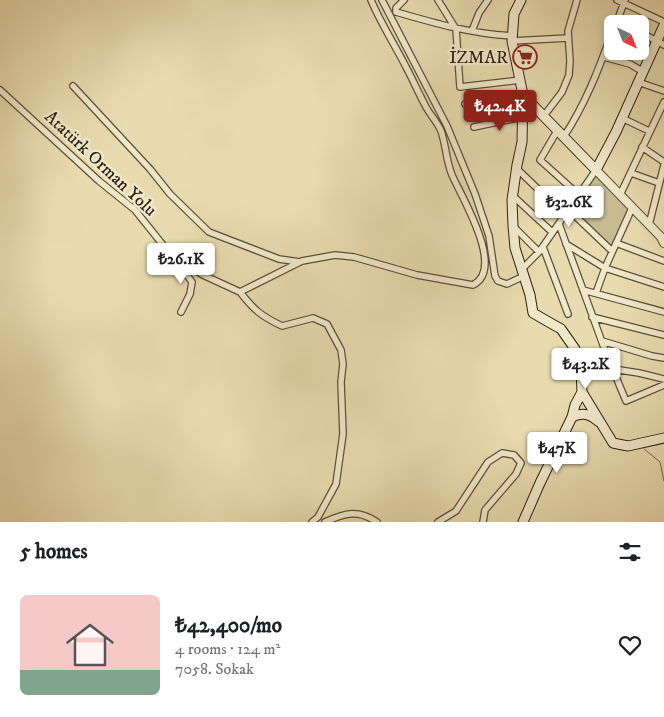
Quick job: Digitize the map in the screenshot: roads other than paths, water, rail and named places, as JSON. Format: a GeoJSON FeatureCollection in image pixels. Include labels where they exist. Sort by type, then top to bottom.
{"type":"FeatureCollection","features":[{"type":"Feature","properties":{"kind":"main road"},"geometry":{"type":"LineString","coordinates":[[520,0],[514,14],[512,38],[523,95],[522,142],[512,195],[513,226],[515,248],[530,295],[533,313],[562,329],[575,349],[581,370],[582,392],[613,443],[628,446],[664,438]]}},
{"type":"Feature","properties":{"kind":"main road"},"geometry":{"type":"LineString","coordinates":[[523,95],[596,170],[622,118],[642,71],[660,43],[664,23]]}},
{"type":"Feature","properties":{"kind":"main road"},"geometry":{"type":"LineString","coordinates":[[523,522],[572,418],[575,405],[582,392]]}},
{"type":"Feature","properties":{"kind":"main road"},"geometry":{"type":"LineString","coordinates":[[575,405],[583,402],[594,411]]}},
{"type":"Feature","properties":{"kind":"main road"},"geometry":{"type":"LineString","coordinates":[[572,418],[577,415],[588,414],[602,424]]}},
{"type":"Feature","properties":{"kind":"street"},"geometry":{"type":"LineString","coordinates":[[312,522],[318,517],[336,484],[343,434],[341,350],[327,324],[313,318],[282,326],[266,319],[256,311],[240,292],[300,262],[335,255],[354,257],[417,275],[474,285],[479,282],[484,272],[482,240],[451,174],[440,130],[426,107],[371,0]]}},
{"type":"Feature","properties":{"kind":"street"},"geometry":{"type":"LineString","coordinates":[[382,0],[393,14],[447,126],[489,236],[494,276],[498,281],[507,284],[523,272],[541,250],[596,170],[662,240]]}},
{"type":"Feature","properties":{"kind":"street"},"geometry":{"type":"LineString","coordinates":[[393,14],[404,0]]}},
{"type":"Feature","properties":{"kind":"street"},"geometry":{"type":"LineString","coordinates":[[438,0],[456,29],[460,87],[521,80]]}},
{"type":"Feature","properties":{"kind":"street"},"geometry":{"type":"LineString","coordinates":[[472,31],[479,13],[488,0]]}},
{"type":"Feature","properties":{"kind":"street"},"geometry":{"type":"LineString","coordinates":[[543,117],[562,92],[569,75],[568,31],[577,0]]}},
{"type":"Feature","properties":{"kind":"street"},"geometry":{"type":"LineString","coordinates":[[617,0],[625,2],[664,23]]}},
{"type":"Feature","properties":{"kind":"street"},"geometry":{"type":"LineString","coordinates":[[620,15],[625,2]]}},
{"type":"Feature","properties":{"kind":"street"},"geometry":{"type":"LineString","coordinates":[[393,14],[456,29],[512,38],[568,38]]}},
{"type":"Feature","properties":{"kind":"street"},"geometry":{"type":"LineString","coordinates":[[649,37],[660,43]]}},
{"type":"Feature","properties":{"kind":"street"},"geometry":{"type":"LineString","coordinates":[[579,195],[540,160],[560,134],[577,117],[604,57]]}},
{"type":"Feature","properties":{"kind":"street"},"geometry":{"type":"LineString","coordinates":[[615,60],[630,64],[642,71]]}},
{"type":"Feature","properties":{"kind":"street"},"geometry":{"type":"LineString","coordinates":[[638,82],[664,91]]}},
{"type":"Feature","properties":{"kind":"street"},"geometry":{"type":"LineString","coordinates":[[73,86],[150,169],[170,194],[209,232],[280,259],[300,262]]}},
{"type":"Feature","properties":{"kind":"street","name":"Atatürk Orman Yolu"},"geometry":{"type":"LineString","coordinates":[[0,90],[134,210],[172,255],[203,275],[240,292]]}},
{"type":"Feature","properties":{"kind":"street"},"geometry":{"type":"LineString","coordinates":[[465,104],[523,95]]}},
{"type":"Feature","properties":{"kind":"street"},"geometry":{"type":"LineString","coordinates":[[620,195],[664,102]]}},
{"type":"Feature","properties":{"kind":"street"},"geometry":{"type":"LineString","coordinates":[[474,127],[522,117]]}},
{"type":"Feature","properties":{"kind":"street"},"geometry":{"type":"LineString","coordinates":[[622,118],[649,131]]}},
{"type":"Feature","properties":{"kind":"street"},"geometry":{"type":"LineString","coordinates":[[642,147],[664,163],[649,225]]}},
{"type":"Feature","properties":{"kind":"street"},"geometry":{"type":"LineString","coordinates":[[516,168],[565,215]]}},
{"type":"Feature","properties":{"kind":"street"},"geometry":{"type":"LineString","coordinates":[[631,173],[659,183]]}},
{"type":"Feature","properties":{"kind":"street"},"geometry":{"type":"LineString","coordinates":[[512,195],[552,232]]}},
{"type":"Feature","properties":{"kind":"street"},"geometry":{"type":"LineString","coordinates":[[596,293],[612,251],[632,208]]}},
{"type":"Feature","properties":{"kind":"street"},"geometry":{"type":"LineString","coordinates":[[569,210],[612,251]]}},
{"type":"Feature","properties":{"kind":"street"},"geometry":{"type":"LineString","coordinates":[[558,224],[592,317],[626,401],[664,385]]}},
{"type":"Feature","properties":{"kind":"street"},"geometry":{"type":"LineString","coordinates":[[513,226],[541,250],[568,314]]}},
{"type":"Feature","properties":{"kind":"street"},"geometry":{"type":"LineString","coordinates":[[662,240],[664,229]]}},
{"type":"Feature","properties":{"kind":"street"},"geometry":{"type":"LineString","coordinates":[[616,243],[664,261]]}},
{"type":"Feature","properties":{"kind":"street"},"geometry":{"type":"LineString","coordinates":[[566,244],[605,268],[664,287]]}},
{"type":"Feature","properties":{"kind":"street"},"geometry":{"type":"LineString","coordinates":[[180,312],[190,294],[192,282],[184,271],[181,261]]}},
{"type":"Feature","properties":{"kind":"street"},"geometry":{"type":"LineString","coordinates":[[582,290],[664,312]]}},
{"type":"Feature","properties":{"kind":"street"},"geometry":{"type":"LineString","coordinates":[[592,317],[664,335]]}},
{"type":"Feature","properties":{"kind":"street"},"geometry":{"type":"LineString","coordinates":[[602,341],[664,358]]}},
{"type":"Feature","properties":{"kind":"street"},"geometry":{"type":"LineString","coordinates":[[613,369],[664,379]]}},
{"type":"Feature","properties":{"kind":"street"},"geometry":{"type":"LineString","coordinates":[[438,522],[456,511],[488,462],[502,453],[514,455],[521,463],[516,474],[485,510],[483,522]]}},
{"type":"Feature","properties":{"kind":"street"},"geometry":{"type":"LineString","coordinates":[[325,522],[335,517],[352,513],[366,515],[377,522]]}},
{"type":"Feature","properties":{"kind":"waterway"},"geometry":{"type":"LineString","coordinates":[[644,449],[660,462],[664,481]]}},
{"type":"Feature","properties":{"kind":"place","name":"İZMAR"},"geometry":{"type":"Point","coordinates":[525,57]}}]}
